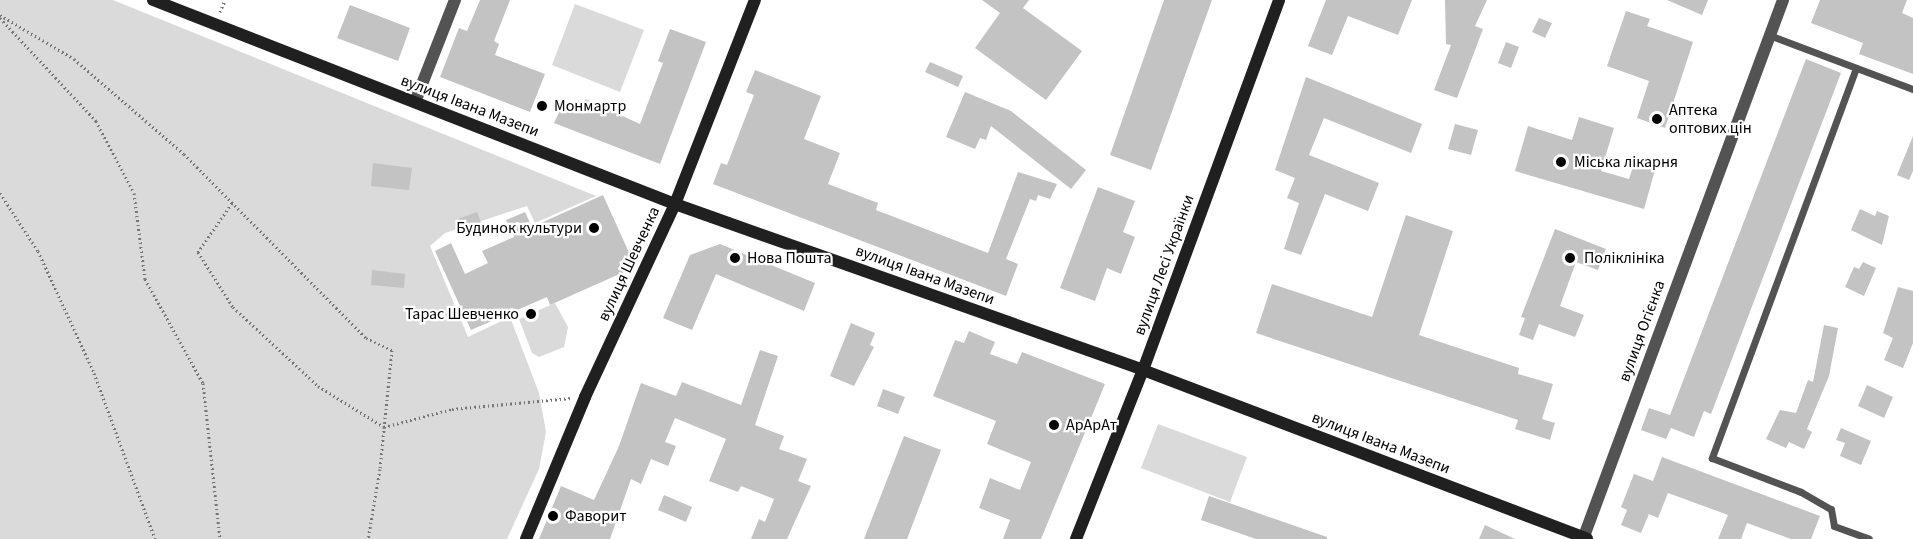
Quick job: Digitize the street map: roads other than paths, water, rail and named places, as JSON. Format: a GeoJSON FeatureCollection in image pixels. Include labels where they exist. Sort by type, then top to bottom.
{"type":"FeatureCollection","features":[{"type":"Feature","properties":{"kind":"street","name":"вулиця Івана Мазепи"},"geometry":{"type":"LineString","coordinates":[[153,0],[675,204],[1143,370],[1584,539]]}},
{"type":"Feature","properties":{"kind":"street"},"geometry":{"type":"LineString","coordinates":[[415,102],[455,0]]}},
{"type":"Feature","properties":{"kind":"street","name":"вулиця Шевченка"},"geometry":{"type":"LineString","coordinates":[[526,539],[585,397],[675,204],[755,0]]}},
{"type":"Feature","properties":{"kind":"street","name":"вулиця Лесі Українки"},"geometry":{"type":"LineString","coordinates":[[1076,539],[1143,370],[1279,0]]}},
{"type":"Feature","properties":{"kind":"street","name":"вулиця Огієнка"},"geometry":{"type":"LineString","coordinates":[[1584,539],[1783,0]]}},
{"type":"Feature","properties":{"kind":"lane"},"geometry":{"type":"LineString","coordinates":[[1769,35],[1913,89]]}},
{"type":"Feature","properties":{"kind":"lane"},"geometry":{"type":"LineString","coordinates":[[1856,68],[1712,458],[1801,492],[1831,509],[1834,526],[1869,539]]}},
{"type":"Feature","properties":{"kind":"place","name":"Монмартр"},"geometry":{"type":"Point","coordinates":[542,106]}},
{"type":"Feature","properties":{"kind":"place","name":"Аптека оптових цін"},"geometry":{"type":"Point","coordinates":[1657,119]}},
{"type":"Feature","properties":{"kind":"place","name":"Міська лікарня"},"geometry":{"type":"Point","coordinates":[1561,162]}},
{"type":"Feature","properties":{"kind":"place","name":"Будинок культури"},"geometry":{"type":"Point","coordinates":[594,228]}},
{"type":"Feature","properties":{"kind":"place","name":"Нова Пошта"},"geometry":{"type":"Point","coordinates":[735,258]}},
{"type":"Feature","properties":{"kind":"place","name":"Поліклініка"},"geometry":{"type":"Point","coordinates":[1570,258]}},
{"type":"Feature","properties":{"kind":"place","name":"Тарас Шевченко"},"geometry":{"type":"Point","coordinates":[531,314]}},
{"type":"Feature","properties":{"kind":"place","name":"АрАрАт"},"geometry":{"type":"Point","coordinates":[1054,425]}},
{"type":"Feature","properties":{"kind":"place","name":"Фаворит"},"geometry":{"type":"Point","coordinates":[553,516]}}]}
